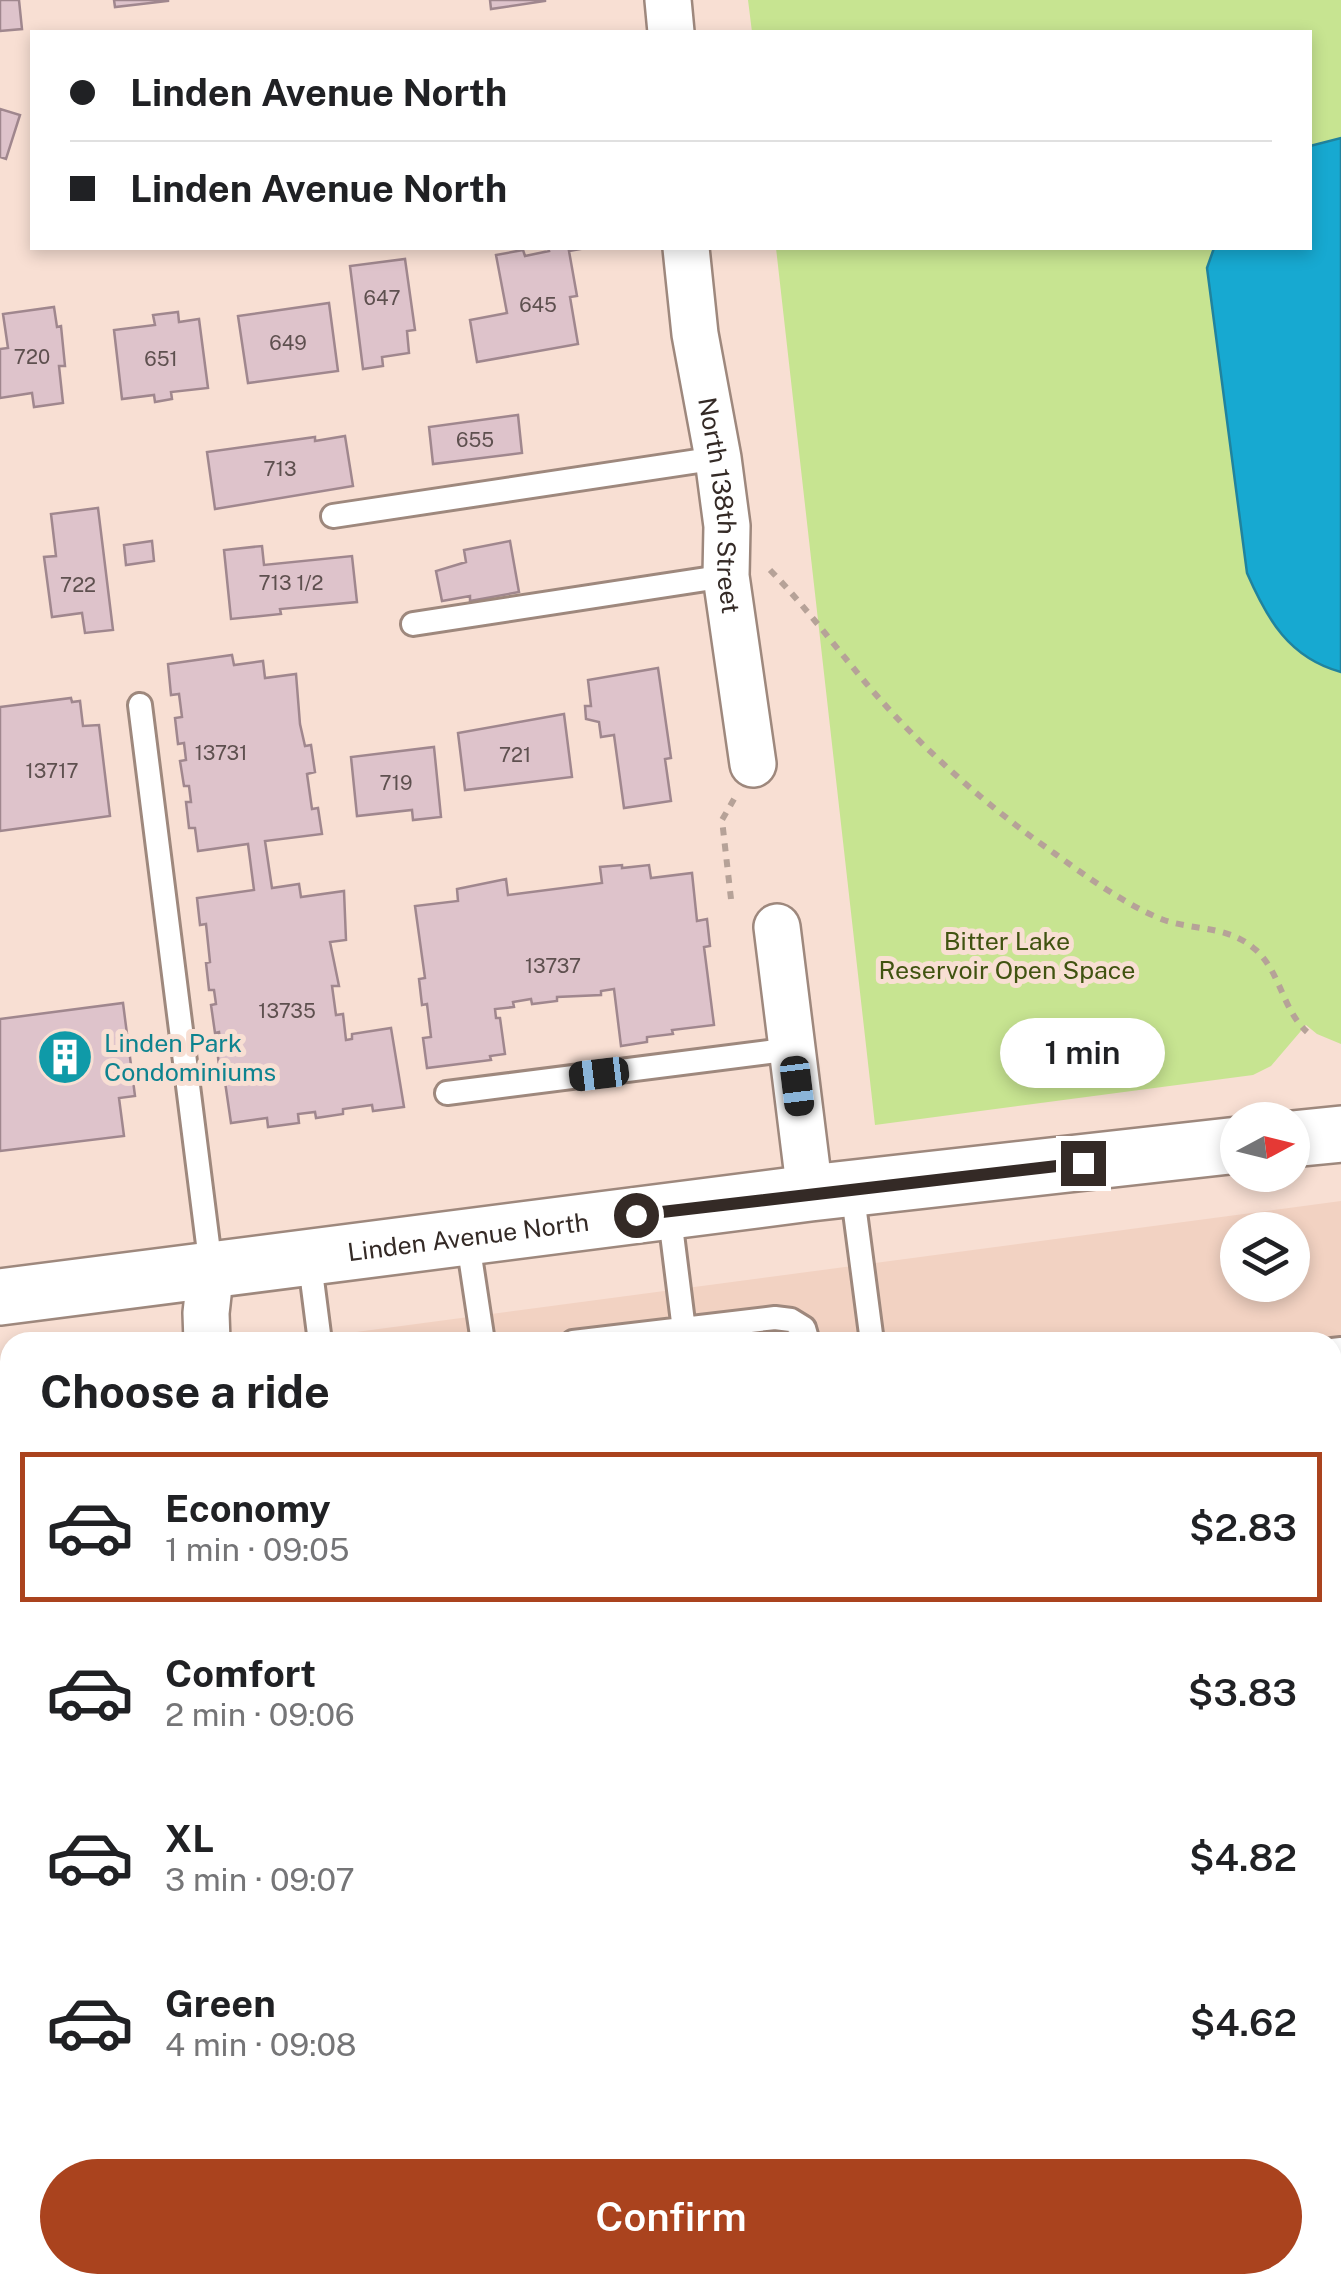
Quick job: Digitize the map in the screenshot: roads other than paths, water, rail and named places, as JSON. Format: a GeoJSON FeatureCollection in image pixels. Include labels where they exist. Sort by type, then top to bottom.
{"type":"FeatureCollection","features":[{"type":"Feature","properties":{"kind":"street"},"geometry":{"type":"LineString","coordinates":[[668,0],[671,30]]}},
{"type":"Feature","properties":{"kind":"street","name":"North 138th Street"},"geometry":{"type":"LineString","coordinates":[[686,250],[695,334],[727,526],[726,576],[753,764]]}},
{"type":"Feature","properties":{"kind":"street"},"geometry":{"type":"LineString","coordinates":[[777,927],[792,1049],[831,1191]]}},
{"type":"Feature","properties":{"kind":"street"},"geometry":{"type":"LineString","coordinates":[[1310,1137],[1341,1134]]}},
{"type":"Feature","properties":{"kind":"street","name":"Linden Avenue North"},"geometry":{"type":"LineString","coordinates":[[0,1297],[670,1210],[1220,1147]]}},
{"type":"Feature","properties":{"kind":"street"},"geometry":{"type":"LineString","coordinates":[[207,1332],[212,1268]]}},
{"type":"Feature","properties":{"kind":"lane"},"geometry":{"type":"LineString","coordinates":[[333,516],[718,458]]}},
{"type":"Feature","properties":{"kind":"lane"},"geometry":{"type":"LineString","coordinates":[[413,624],[726,576]]}},
{"type":"Feature","properties":{"kind":"lane"},"geometry":{"type":"LineString","coordinates":[[140,706],[212,1268]]}},
{"type":"Feature","properties":{"kind":"lane"},"geometry":{"type":"LineString","coordinates":[[447,1093],[792,1049]]}},
{"type":"Feature","properties":{"kind":"lane"},"geometry":{"type":"LineString","coordinates":[[831,1191],[869,1332]]}},
{"type":"Feature","properties":{"kind":"lane"},"geometry":{"type":"LineString","coordinates":[[670,1210],[684,1330]]}},
{"type":"Feature","properties":{"kind":"lane"},"geometry":{"type":"LineString","coordinates":[[467,1236],[481,1332]]}},
{"type":"Feature","properties":{"kind":"lane"},"geometry":{"type":"LineString","coordinates":[[309,1256],[319,1332]]}},
{"type":"Feature","properties":{"kind":"lane"},"geometry":{"type":"LineString","coordinates":[[666,1332],[775,1318],[791,1320],[805,1332]]}},
{"type":"Feature","properties":{"kind":"water"},"geometry":{"type":"Polygon","coordinates":[[[1341,138],[1341,672],[1323,666],[1294,647],[1272,621],[1247,573],[1207,268],[1213,250],[1312,250],[1312,145],[1341,138]]]}},
{"type":"Feature","properties":{"kind":"place","name":"Linden Park Condominiums"},"geometry":{"type":"Point","coordinates":[65,1057]}},
{"type":"Feature","properties":{"kind":"park label","name":"Bitter Lake Reservoir Open Space"},"geometry":{"type":"Point","coordinates":[1007,956]}}]}
